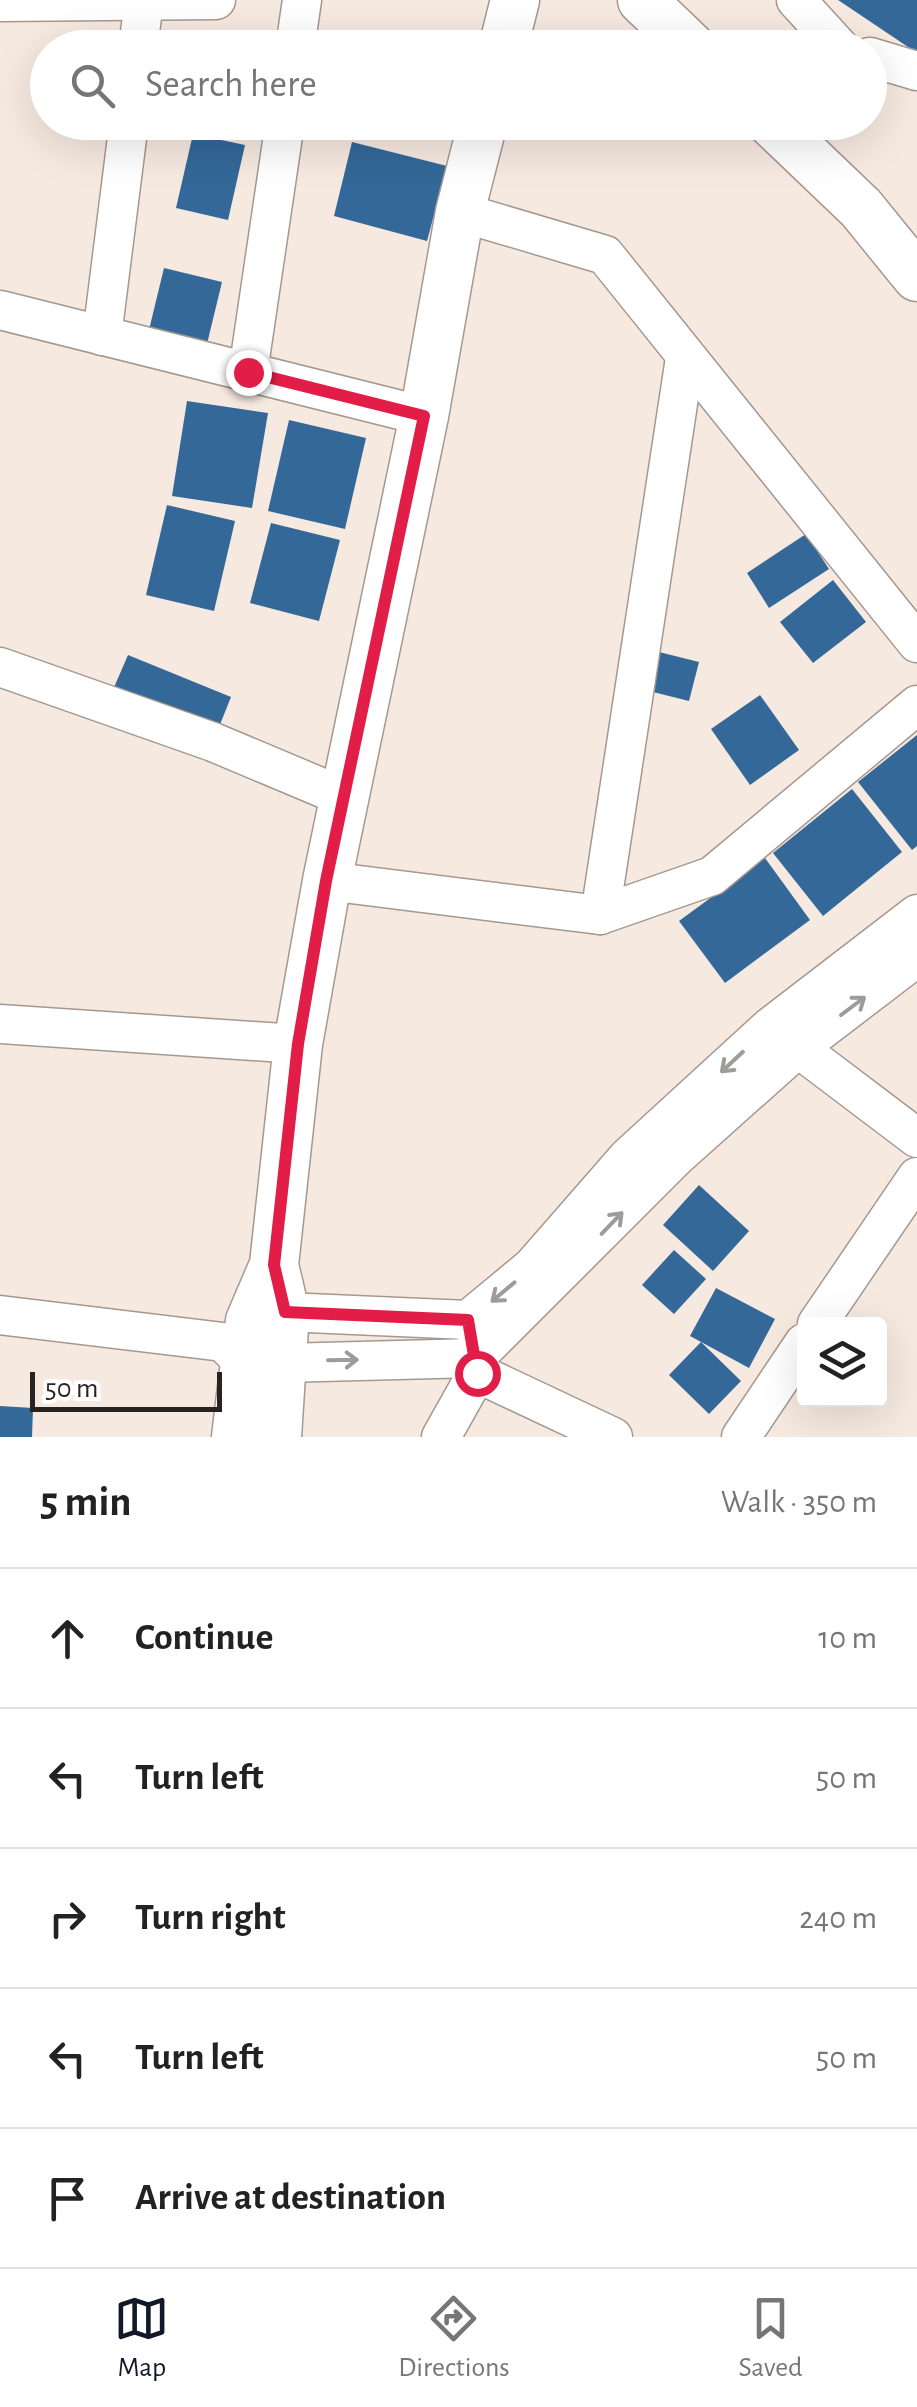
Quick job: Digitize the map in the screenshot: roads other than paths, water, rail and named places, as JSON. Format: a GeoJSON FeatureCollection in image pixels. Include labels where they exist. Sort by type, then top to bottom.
{"type":"FeatureCollection","features":[{"type":"Feature","properties":{"kind":"main road"},"geometry":{"type":"LineString","coordinates":[[508,30],[516,0]]}},
{"type":"Feature","properties":{"kind":"main road"},"geometry":{"type":"LineString","coordinates":[[642,0],[673,30]]}},
{"type":"Feature","properties":{"kind":"main road"},"geometry":{"type":"LineString","coordinates":[[236,1437],[274,1265],[298,1044],[326,881],[424,416],[460,212],[479,140]]}},
{"type":"Feature","properties":{"kind":"main road"},"geometry":{"type":"LineString","coordinates":[[790,140],[861,208],[917,277]]}},
{"type":"Feature","properties":{"kind":"main road"},"geometry":{"type":"LineString","coordinates":[[257,1340],[276,1437]]}},
{"type":"Feature","properties":{"kind":"street"},"geometry":{"type":"LineString","coordinates":[[0,2],[216,0]]}},
{"type":"Feature","properties":{"kind":"street"},"geometry":{"type":"LineString","coordinates":[[298,30],[302,0]]}},
{"type":"Feature","properties":{"kind":"street"},"geometry":{"type":"LineString","coordinates":[[796,0],[824,30]]}},
{"type":"Feature","properties":{"kind":"street"},"geometry":{"type":"LineString","coordinates":[[140,30],[144,1]]}},
{"type":"Feature","properties":{"kind":"street"},"geometry":{"type":"LineString","coordinates":[[887,62],[917,71]]}},
{"type":"Feature","properties":{"kind":"street"},"geometry":{"type":"LineString","coordinates":[[102,336],[128,140]]}},
{"type":"Feature","properties":{"kind":"street"},"geometry":{"type":"LineString","coordinates":[[248,372],[281,140]]}},
{"type":"Feature","properties":{"kind":"street"},"geometry":{"type":"LineString","coordinates":[[460,212],[604,255],[917,643]]}},
{"type":"Feature","properties":{"kind":"street"},"geometry":{"type":"LineString","coordinates":[[0,310],[424,416]]}},
{"type":"Feature","properties":{"kind":"street"},"geometry":{"type":"LineString","coordinates":[[600,915],[685,358]]}},
{"type":"Feature","properties":{"kind":"street"},"geometry":{"type":"LineString","coordinates":[[0,667],[213,742],[344,796]]}},
{"type":"Feature","properties":{"kind":"street"},"geometry":{"type":"LineString","coordinates":[[326,881],[600,915],[712,876],[917,705]]}},
{"type":"Feature","properties":{"kind":"street"},"geometry":{"type":"LineString","coordinates":[[257,1340],[468,1320],[532,1268],[628,1157],[770,1027],[917,914]]}},
{"type":"Feature","properties":{"kind":"street"},"geometry":{"type":"LineString","coordinates":[[441,1437],[476,1365],[676,1157],[798,1048],[917,957]]}},
{"type":"Feature","properties":{"kind":"street"},"geometry":{"type":"LineString","coordinates":[[0,1024],[298,1044]]}},
{"type":"Feature","properties":{"kind":"street"},"geometry":{"type":"LineString","coordinates":[[798,1048],[917,1138]]}},
{"type":"Feature","properties":{"kind":"street"},"geometry":{"type":"LineString","coordinates":[[822,1317],[917,1176]]}},
{"type":"Feature","properties":{"kind":"street"},"geometry":{"type":"LineString","coordinates":[[0,1316],[476,1365],[613,1437]]}},
{"type":"Feature","properties":{"kind":"street"},"geometry":{"type":"LineString","coordinates":[[468,1320],[476,1365]]}},
{"type":"Feature","properties":{"kind":"street"},"geometry":{"type":"LineString","coordinates":[[740,1437],[797,1352]]}}]}
